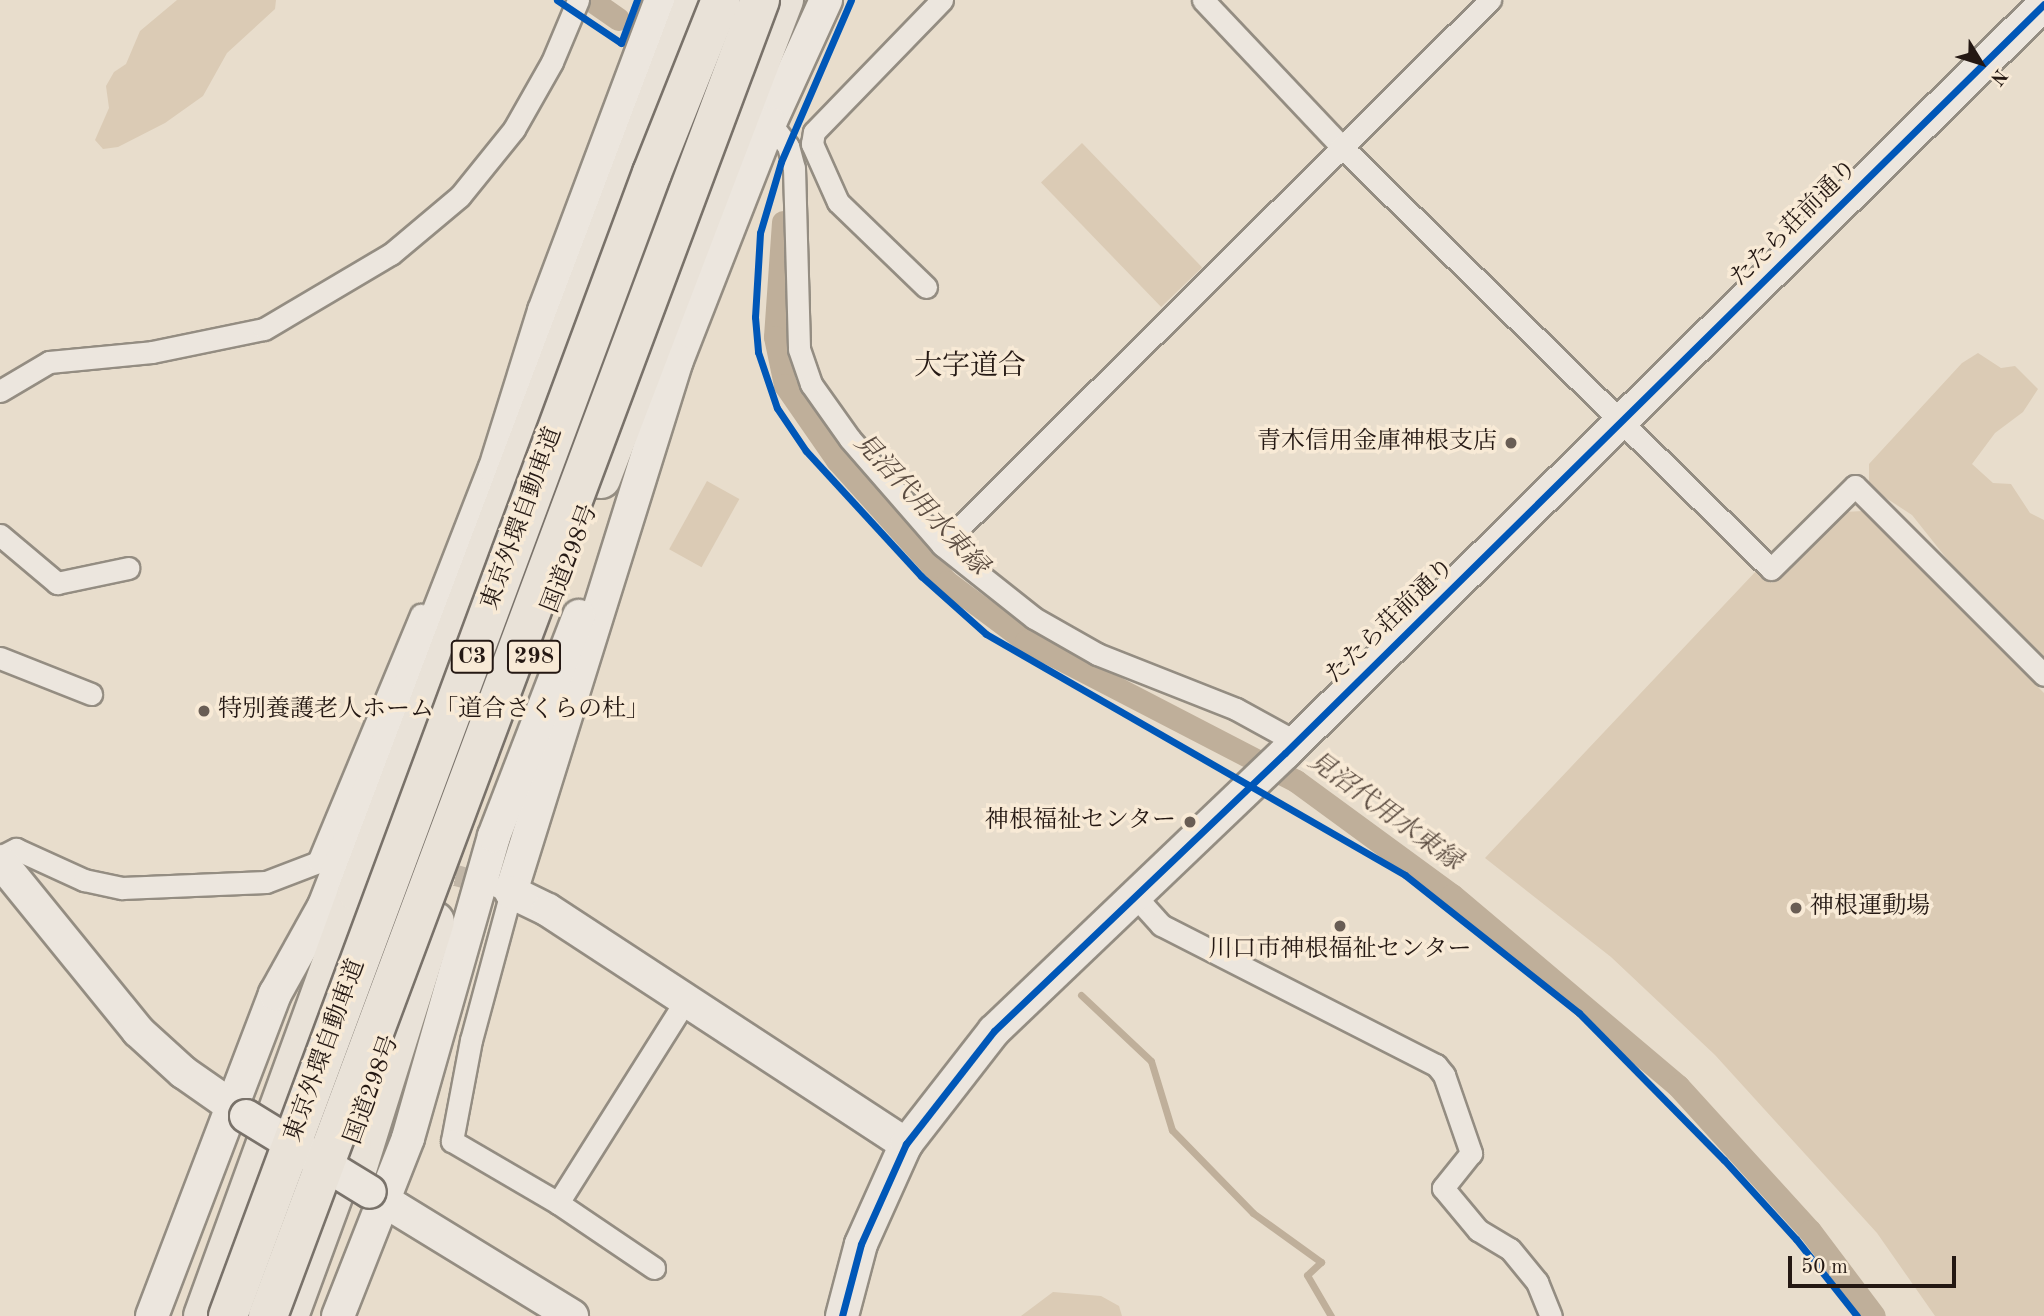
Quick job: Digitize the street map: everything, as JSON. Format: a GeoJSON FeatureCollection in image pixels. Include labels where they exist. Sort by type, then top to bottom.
{"type":"FeatureCollection","features":[{"type":"Feature","properties":{"kind":"highway"},"geometry":{"type":"LineString","coordinates":[[203,1316],[357,892],[695,0]]}},
{"type":"Feature","properties":{"kind":"highway","name":"東京外環自動車道"},"geometry":{"type":"LineString","coordinates":[[228,1316],[652,173],[721,0]]}},
{"type":"Feature","properties":{"kind":"highway","name":"東京外環自動車道"},"geometry":{"type":"LineString","coordinates":[[268,1316],[760,0]]}},
{"type":"Feature","properties":{"kind":"highway","name":"国道298号"},"geometry":{"type":"LineString","coordinates":[[289,1316],[435,921],[784,0]]}},
{"type":"Feature","properties":{"kind":"highway"},"geometry":{"type":"LineString","coordinates":[[187,1316],[242,1164],[357,892]]}},
{"type":"Feature","properties":{"kind":"highway"},"geometry":{"type":"LineString","coordinates":[[305,1316],[338,1227],[435,921]]}},
{"type":"Feature","properties":{"kind":"street"},"geometry":{"type":"LineString","coordinates":[[0,391],[49,362],[152,352],[264,329],[391,254],[460,196],[514,129],[552,62],[578,0]]}},
{"type":"Feature","properties":{"kind":"street"},"geometry":{"type":"LineString","coordinates":[[152,1316],[238,1112],[275,994],[324,906],[495,468],[544,311],[660,0]]}},
{"type":"Feature","properties":{"kind":"street"},"geometry":{"type":"LineString","coordinates":[[338,1316],[377,1197],[426,1079],[458,949],[494,836],[770,123],[826,0]]}},
{"type":"Feature","properties":{"kind":"street"},"geometry":{"type":"LineString","coordinates":[[926,287],[838,202],[812,144],[814,132],[942,0]]}},
{"type":"Feature","properties":{"kind":"street"},"geometry":{"type":"LineString","coordinates":[[1203,0],[1341,146],[1771,569],[1855,486],[2044,675]]}},
{"type":"Feature","properties":{"kind":"street"},"geometry":{"type":"LineString","coordinates":[[942,545],[1490,0]]}},
{"type":"Feature","properties":{"kind":"street","name":"たたら荘前通り"},"geometry":{"type":"LineString","coordinates":[[842,1316],[861,1244],[906,1143],[994,1031],[1290,748],[2044,4]]}},
{"type":"Feature","properties":{"kind":"street"},"geometry":{"type":"LineString","coordinates":[[770,123],[788,146],[794,168],[799,349],[811,384],[850,439],[942,545],[1034,618],[1097,654],[1236,709],[1290,748]]}},
{"type":"Feature","properties":{"kind":"street"},"geometry":{"type":"LineString","coordinates":[[654,1268],[558,1203],[452,1141],[503,889],[677,360]]}},
{"type":"Feature","properties":{"kind":"street"},"geometry":{"type":"LineString","coordinates":[[495,468],[457,530],[325,861],[266,882],[122,888],[84,880],[16,849],[2,868],[138,1031],[238,1112],[572,1316]]}},
{"type":"Feature","properties":{"kind":"street"},"geometry":{"type":"LineString","coordinates":[[0,535],[57,583],[128,568]]}},
{"type":"Feature","properties":{"kind":"street"},"geometry":{"type":"LineString","coordinates":[[0,658],[91,694]]}},
{"type":"Feature","properties":{"kind":"street"},"geometry":{"type":"LineString","coordinates":[[503,889],[548,910],[906,1143]]}},
{"type":"Feature","properties":{"kind":"street"},"geometry":{"type":"LineString","coordinates":[[1135,896],[1161,926],[1436,1065],[1444,1075],[1471,1153],[1443,1188],[1478,1230],[1510,1249],[1537,1282],[1551,1316]]}},
{"type":"Feature","properties":{"kind":"street"},"geometry":{"type":"LineString","coordinates":[[558,1203],[687,999]]}},
{"type":"Feature","properties":{"kind":"shaded area"},"geometry":{"type":"Polygon","coordinates":[[[177,0],[276,0],[275,9],[227,53],[203,96],[165,123],[118,147],[103,149],[95,140],[109,108],[106,86],[114,72],[126,64],[140,31],[177,0]]]}},
{"type":"Feature","properties":{"kind":"shaded area"},"geometry":{"type":"Polygon","coordinates":[[[1082,143],[1202,267],[1161,307],[1041,183],[1082,143]]]}},
{"type":"Feature","properties":{"kind":"shaded area"},"geometry":{"type":"Polygon","coordinates":[[[1978,353],[2001,368],[2015,366],[2038,389],[2023,412],[1995,433],[1972,464],[1993,483],[2011,484],[2030,513],[2044,520],[2044,667],[1958,580],[1955,569],[1912,515],[1869,487],[1869,464],[1962,363],[1978,353]]]}},
{"type":"Feature","properties":{"kind":"shaded area"},"geometry":{"type":"Polygon","coordinates":[[[707,481],[739,499],[702,567],[669,549],[707,481]]]}},
{"type":"Feature","properties":{"kind":"shaded area","name":"神根運動場"},"geometry":{"type":"Polygon","coordinates":[[[1863,511],[2044,693],[2044,1316],[1935,1316],[1877,1233],[1715,1055],[1611,957],[1485,858],[1758,569],[1772,583],[1844,512],[1863,511]]]}},
{"type":"Feature","properties":{"kind":"shaded area"},"geometry":{"type":"Polygon","coordinates":[[[1053,1292],[1101,1296],[1119,1306],[1122,1316],[1021,1316],[1053,1292]]]}},
{"type":"Feature","properties":{"kind":"waterway","name":"見沼代用水東縁"},"geometry":{"type":"LineString","coordinates":[[591,0],[618,19]]}},
{"type":"Feature","properties":{"kind":"waterway","name":"見沼代用水東縁"},"geometry":{"type":"LineString","coordinates":[[783,222],[775,337],[785,385],[837,460],[947,582],[1026,641],[1296,781],[1452,895],[1678,1086],[1810,1231],[1874,1316]]}},
{"type":"Feature","properties":{"kind":"waterway"},"geometry":{"type":"LineString","coordinates":[[1081,995],[1151,1061],[1172,1130],[1253,1213],[1321,1262],[1307,1275],[1331,1316]]}},
{"type":"Feature","properties":{"kind":"tunnel"},"geometry":{"type":"LineString","coordinates":[[426,867],[493,885]]}},
{"type":"Feature","properties":{"kind":"cycle path"},"geometry":{"type":"LineString","coordinates":[[557,0],[621,43],[637,0]]}},
{"type":"Feature","properties":{"kind":"cycle path"},"geometry":{"type":"LineString","coordinates":[[851,0],[781,162],[760,233],[755,317],[758,352],[777,408],[806,451],[921,576],[986,634],[1405,875],[1579,1013],[1724,1160],[1796,1239],[1857,1316]]}},
{"type":"Feature","properties":{"kind":"cycle path"},"geometry":{"type":"LineString","coordinates":[[842,1316],[861,1244],[906,1144],[994,1031],[1285,753],[2044,4]]}},
{"type":"Feature","properties":{"kind":"place","name":"青木信用金庫神根支店"},"geometry":{"type":"Point","coordinates":[1511,443]}},
{"type":"Feature","properties":{"kind":"place","name":"特別養護老人ホーム「道合さくらの杜」"},"geometry":{"type":"Point","coordinates":[204,711]}},
{"type":"Feature","properties":{"kind":"place","name":"神根福祉センター"},"geometry":{"type":"Point","coordinates":[1190,822]}},
{"type":"Feature","properties":{"kind":"place","name":"神根運動場"},"geometry":{"type":"Point","coordinates":[1796,908]}},
{"type":"Feature","properties":{"kind":"place","name":"川口市神根福祉センター"},"geometry":{"type":"Point","coordinates":[1340,926]}},
{"type":"Feature","properties":{"kind":"district","name":"大字道合"},"geometry":{"type":"Point","coordinates":[970,367]}}]}
